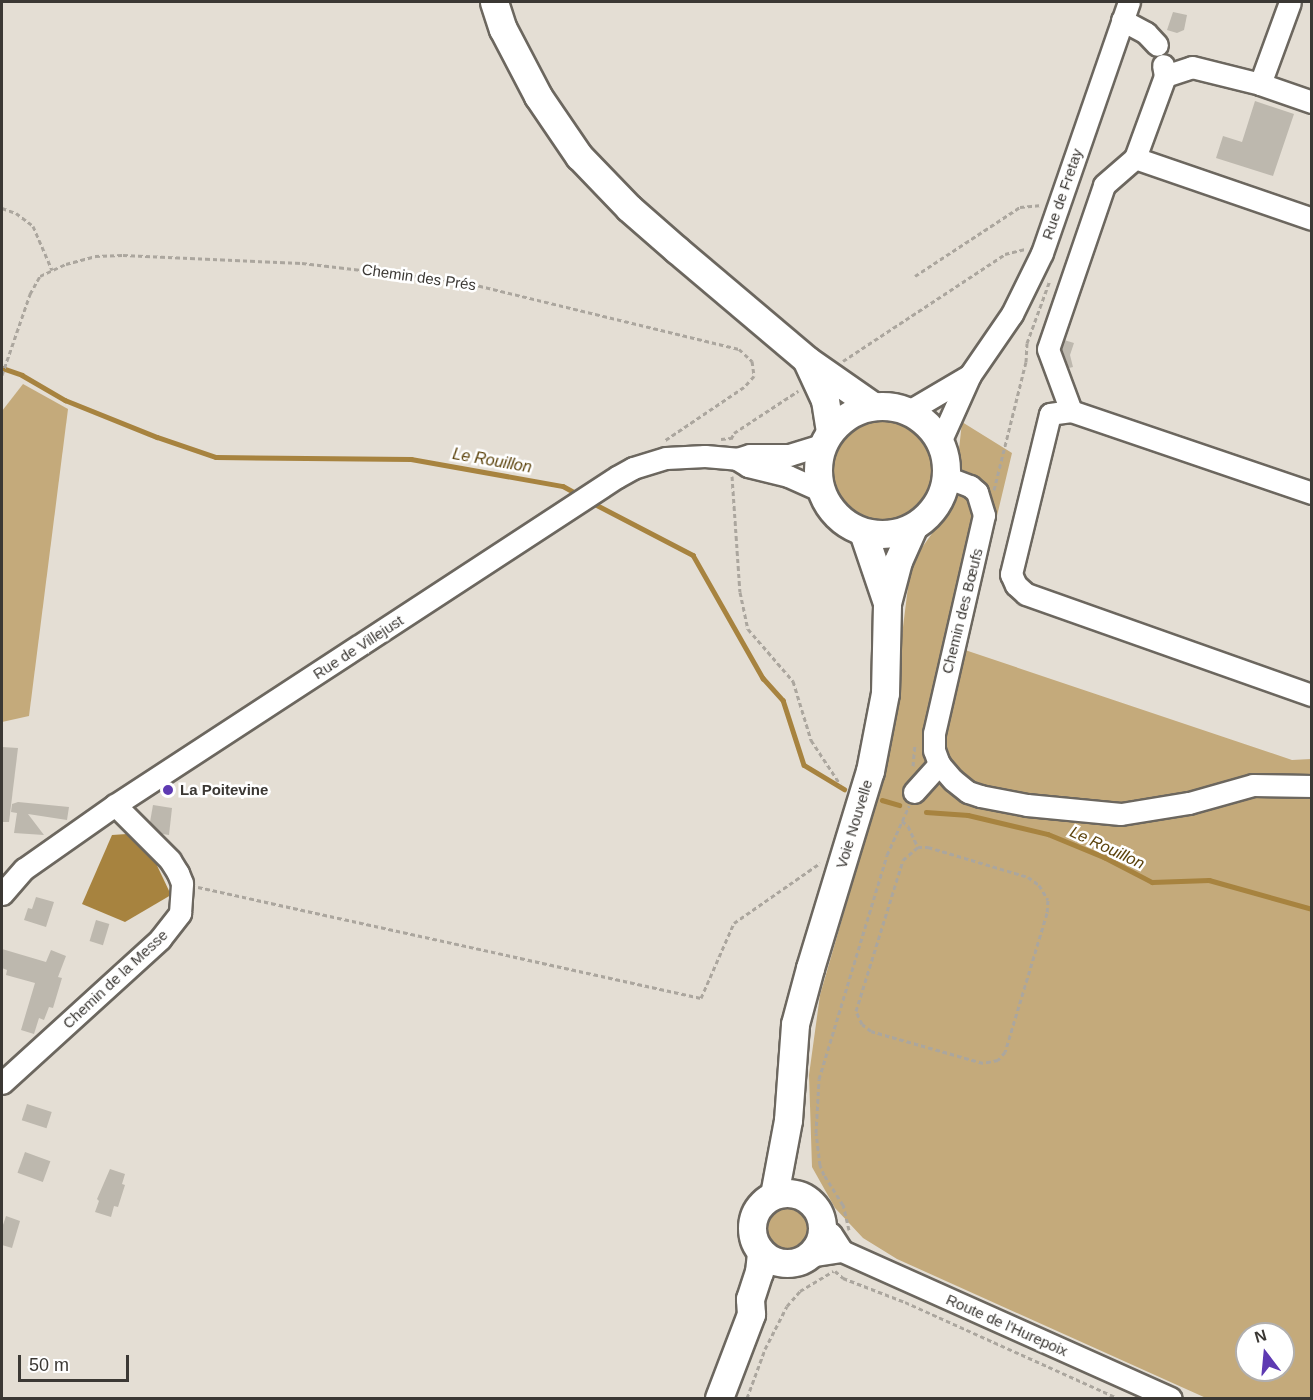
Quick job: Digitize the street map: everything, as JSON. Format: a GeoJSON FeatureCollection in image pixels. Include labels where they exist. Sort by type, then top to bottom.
{"type":"FeatureCollection","features":[{"type":"Feature","properties":{"kind":"main road"},"geometry":{"type":"LineString","coordinates":[[494,2],[503,29],[538,96],[579,156],[629,208],[805,373],[825,400],[826,437]]}},
{"type":"Feature","properties":{"kind":"main road"},"geometry":{"type":"LineString","coordinates":[[805,373],[873,406]]}},
{"type":"Feature","properties":{"kind":"main road"},"geometry":{"type":"LineString","coordinates":[[873,406],[892,406],[909,411],[927,424],[940,442],[945,458],[946,477],[936,506],[913,527],[897,533],[880,535],[863,532],[844,523],[829,508],[820,490],[818,459],[826,437],[842,418],[857,410],[873,406]]}},
{"type":"Feature","properties":{"kind":"main road","name":"Voie Nouvelle"},"geometry":{"type":"LineString","coordinates":[[774,1195],[783,1133],[788,1120],[795,1024],[879,734],[885,693],[887,603],[898,561],[913,527]]}},
{"type":"Feature","properties":{"kind":"main road"},"geometry":{"type":"LineString","coordinates":[[863,532],[887,603]]}},
{"type":"Feature","properties":{"kind":"main road","name":"Voie Nouvelle"},"geometry":{"type":"LineString","coordinates":[[788,1120],[793,1132],[798,1169],[807,1198]]}},
{"type":"Feature","properties":{"kind":"main road"},"geometry":{"type":"LineString","coordinates":[[719,1398],[751,1314],[750,1299],[759,1272],[761,1252],[752,1231],[757,1210],[774,1195],[785,1192],[807,1198],[819,1211],[823,1228],[819,1243],[775,1282],[760,1306],[751,1314]]}},
{"type":"Feature","properties":{"kind":"main road"},"geometry":{"type":"LineString","coordinates":[[761,1252],[770,1258],[800,1259]]}},
{"type":"Feature","properties":{"kind":"street"},"geometry":{"type":"LineString","coordinates":[[1260,84],[1290,2]]}},
{"type":"Feature","properties":{"kind":"street"},"geometry":{"type":"LineString","coordinates":[[1071,411],[1048,349],[1104,186],[1135,158],[1161,62],[1146,33],[1134,24],[1126,11]]}},
{"type":"Feature","properties":{"kind":"street","name":"Rue de Fretay"},"geometry":{"type":"LineString","coordinates":[[940,442],[970,375],[1012,315],[1042,253],[1055,209],[1126,11]]}},
{"type":"Feature","properties":{"kind":"street"},"geometry":{"type":"LineString","coordinates":[[1161,62],[1192,67],[1260,84],[1311,102]]}},
{"type":"Feature","properties":{"kind":"street"},"geometry":{"type":"LineString","coordinates":[[1135,158],[1311,219]]}},
{"type":"Feature","properties":{"kind":"street","name":"Rue de Fretay"},"geometry":{"type":"LineString","coordinates":[[909,411],[970,375]]}},
{"type":"Feature","properties":{"kind":"street"},"geometry":{"type":"LineString","coordinates":[[1311,493],[1071,411],[1050,414],[1012,562],[1011,574],[1016,585],[1026,594],[1311,695]]}},
{"type":"Feature","properties":{"kind":"street","name":"Rue de Villejust"},"geometry":{"type":"LineString","coordinates":[[734,466],[750,455],[789,455],[826,437]]}},
{"type":"Feature","properties":{"kind":"street","name":"Rue de Villejust"},"geometry":{"type":"LineString","coordinates":[[4,883],[116,805],[574,504],[633,468],[666,458],[705,456],[734,466],[748,466],[788,476],[820,490]]}},
{"type":"Feature","properties":{"kind":"street","name":"Chemin des Bœufs"},"geometry":{"type":"LineString","coordinates":[[939,764],[934,750],[937,712],[984,515],[977,492],[970,486],[946,477]]}},
{"type":"Feature","properties":{"kind":"street"},"geometry":{"type":"LineString","coordinates":[[914,792],[939,764],[953,780],[974,794],[1027,805],[1089,813],[1121,814],[1156,809],[1189,803],[1253,785],[1311,786]]}},
{"type":"Feature","properties":{"kind":"street"},"geometry":{"type":"LineString","coordinates":[[116,805],[170,860],[182,883]]}},
{"type":"Feature","properties":{"kind":"street","name":"Chemin de la Messe"},"geometry":{"type":"LineString","coordinates":[[2,1083],[164,934],[180,913],[182,883]]}},
{"type":"Feature","properties":{"kind":"street"},"geometry":{"type":"LineString","coordinates":[[800,1259],[838,1261],[831,1234],[823,1228]]}},
{"type":"Feature","properties":{"kind":"street","name":"Route de l'Hurepoix"},"geometry":{"type":"LineString","coordinates":[[838,1261],[1172,1398]]}},
{"type":"Feature","properties":{"kind":"path"},"geometry":{"type":"LineString","coordinates":[[915,276],[1020,207],[1042,205],[1055,209]]}},
{"type":"Feature","properties":{"kind":"path"},"geometry":{"type":"LineString","coordinates":[[2,208],[15,213],[33,226],[52,270]]}},
{"type":"Feature","properties":{"kind":"path"},"geometry":{"type":"LineString","coordinates":[[839,364],[1005,254],[1025,249],[1042,253]]}},
{"type":"Feature","properties":{"kind":"path","name":"Chemin des Prés"},"geometry":{"type":"LineString","coordinates":[[2,375],[30,294],[40,276],[95,256],[123,255],[302,263],[409,274],[464,282],[739,349],[752,361],[754,376],[744,387],[664,440],[666,458]]}},
{"type":"Feature","properties":{"kind":"path"},"geometry":{"type":"LineString","coordinates":[[731,438],[805,373]]}},
{"type":"Feature","properties":{"kind":"path"},"geometry":{"type":"LineString","coordinates":[[734,466],[741,592],[748,628],[793,681],[811,740],[840,784]]}},
{"type":"Feature","properties":{"kind":"path"},"geometry":{"type":"LineString","coordinates":[[902,821],[908,826],[918,847]]}},
{"type":"Feature","properties":{"kind":"path"},"geometry":{"type":"LineString","coordinates":[[182,883],[701,998],[734,923],[849,844]]}},
{"type":"Feature","properties":{"kind":"path"},"geometry":{"type":"LineString","coordinates":[[918,847],[928,847],[1028,877],[1039,885],[1048,900],[1047,914],[1005,1052],[998,1060],[983,1063],[871,1031],[862,1024],[856,1011],[903,860],[918,847]]}},
{"type":"Feature","properties":{"kind":"path"},"geometry":{"type":"LineString","coordinates":[[747,1398],[765,1349],[787,1306],[800,1291],[838,1261],[843,1278],[905,1302],[1118,1398]]}},
{"type":"Feature","properties":{"kind":"shaded area"},"geometry":{"type":"Polygon","coordinates":[[[23,384],[68,409],[29,716],[2,722],[2,411],[23,384]]]}},
{"type":"Feature","properties":{"kind":"shaded area"},"geometry":{"type":"Polygon","coordinates":[[[880,414],[901,418],[919,430],[931,448],[935,469],[931,490],[919,508],[901,520],[880,524],[859,520],[841,508],[829,490],[825,469],[829,448],[841,430],[859,418],[880,414]]]}},
{"type":"Feature","properties":{"kind":"shaded area"},"geometry":{"type":"Polygon","coordinates":[[[962,422],[1012,453],[965,650],[1292,760],[1311,759],[1311,1398],[1206,1398],[897,1259],[863,1238],[835,1208],[812,1167],[809,1075],[820,995],[885,771],[911,563],[953,504],[962,422]]]}},
{"type":"Feature","properties":{"kind":"shaded area"},"geometry":{"type":"Polygon","coordinates":[[[127,834],[153,857],[171,895],[125,922],[82,904],[112,835],[127,834]]]}},
{"type":"Feature","properties":{"kind":"shaded area"},"geometry":{"type":"Polygon","coordinates":[[[786,1199],[797,1201],[806,1207],[812,1216],[814,1227],[812,1238],[806,1247],[797,1253],[786,1255],[775,1253],[766,1247],[760,1238],[758,1227],[760,1216],[766,1207],[775,1201],[786,1199]]]}},
{"type":"Feature","properties":{"kind":"building"},"geometry":{"type":"Polygon","coordinates":[[[1173,12],[1187,15],[1184,30],[1177,33],[1167,30],[1173,12]]]}},
{"type":"Feature","properties":{"kind":"building"},"geometry":{"type":"Polygon","coordinates":[[[1255,101],[1294,114],[1273,176],[1216,158],[1223,136],[1242,142],[1255,101]]]}},
{"type":"Feature","properties":{"kind":"building"},"geometry":{"type":"Polygon","coordinates":[[[1064,340],[1074,343],[1070,355],[1073,367],[1069,368],[1062,349],[1064,340]]]}},
{"type":"Feature","properties":{"kind":"building"},"geometry":{"type":"Polygon","coordinates":[[[2,747],[18,748],[9,822],[2,822],[2,747]]]}},
{"type":"Feature","properties":{"kind":"building"},"geometry":{"type":"Polygon","coordinates":[[[18,802],[69,807],[67,820],[28,814],[44,835],[14,833],[17,813],[11,812],[12,804],[18,802]]]}},
{"type":"Feature","properties":{"kind":"building"},"geometry":{"type":"Polygon","coordinates":[[[153,805],[172,808],[169,835],[162,834],[150,822],[153,805]]]}},
{"type":"Feature","properties":{"kind":"building"},"geometry":{"type":"Polygon","coordinates":[[[36,897],[54,902],[46,927],[24,920],[28,908],[32,909],[36,897]]]}},
{"type":"Feature","properties":{"kind":"building"},"geometry":{"type":"Polygon","coordinates":[[[96,920],[109,924],[103,945],[90,941],[96,920]]]}},
{"type":"Feature","properties":{"kind":"building"},"geometry":{"type":"Polygon","coordinates":[[[2,949],[46,962],[51,950],[66,956],[58,977],[62,978],[53,1008],[49,1007],[44,1020],[39,1018],[34,1034],[21,1030],[35,983],[6,975],[7,970],[2,968],[2,949]]]}},
{"type":"Feature","properties":{"kind":"building"},"geometry":{"type":"Polygon","coordinates":[[[27,1104],[52,1112],[46,1128],[22,1120],[27,1104]]]}},
{"type":"Feature","properties":{"kind":"building"},"geometry":{"type":"Polygon","coordinates":[[[25,1152],[50,1161],[43,1182],[17,1173],[25,1152]]]}},
{"type":"Feature","properties":{"kind":"building"},"geometry":{"type":"Polygon","coordinates":[[[110,1169],[125,1174],[122,1184],[125,1185],[118,1207],[114,1206],[111,1217],[95,1212],[99,1201],[97,1199],[110,1169]]]}},
{"type":"Feature","properties":{"kind":"building"},"geometry":{"type":"Polygon","coordinates":[[[6,1216],[20,1221],[12,1248],[2,1245],[2,1228],[6,1216]]]}},
{"type":"Feature","properties":{"kind":"waterway","name":"Le Rouillon"},"geometry":{"type":"LineString","coordinates":[[2,368],[22,375],[65,400],[157,437],[216,457],[411,459],[563,486],[579,495]]}},
{"type":"Feature","properties":{"kind":"waterway","name":"Le Rouillon"},"geometry":{"type":"LineString","coordinates":[[591,502],[693,555],[763,678],[783,700],[804,765],[844,789]]}},
{"type":"Feature","properties":{"kind":"waterway","name":"Le Rouillon"},"geometry":{"type":"LineString","coordinates":[[882,800],[899,805]]}},
{"type":"Feature","properties":{"kind":"waterway","name":"Le Rouillon"},"geometry":{"type":"LineString","coordinates":[[926,812],[968,815],[1048,834],[1104,857],[1152,882],[1209,880],[1312,909]]}},
{"type":"Feature","properties":{"kind":"place","name":"La Poitevine"},"geometry":{"type":"Point","coordinates":[168,790]}}]}
